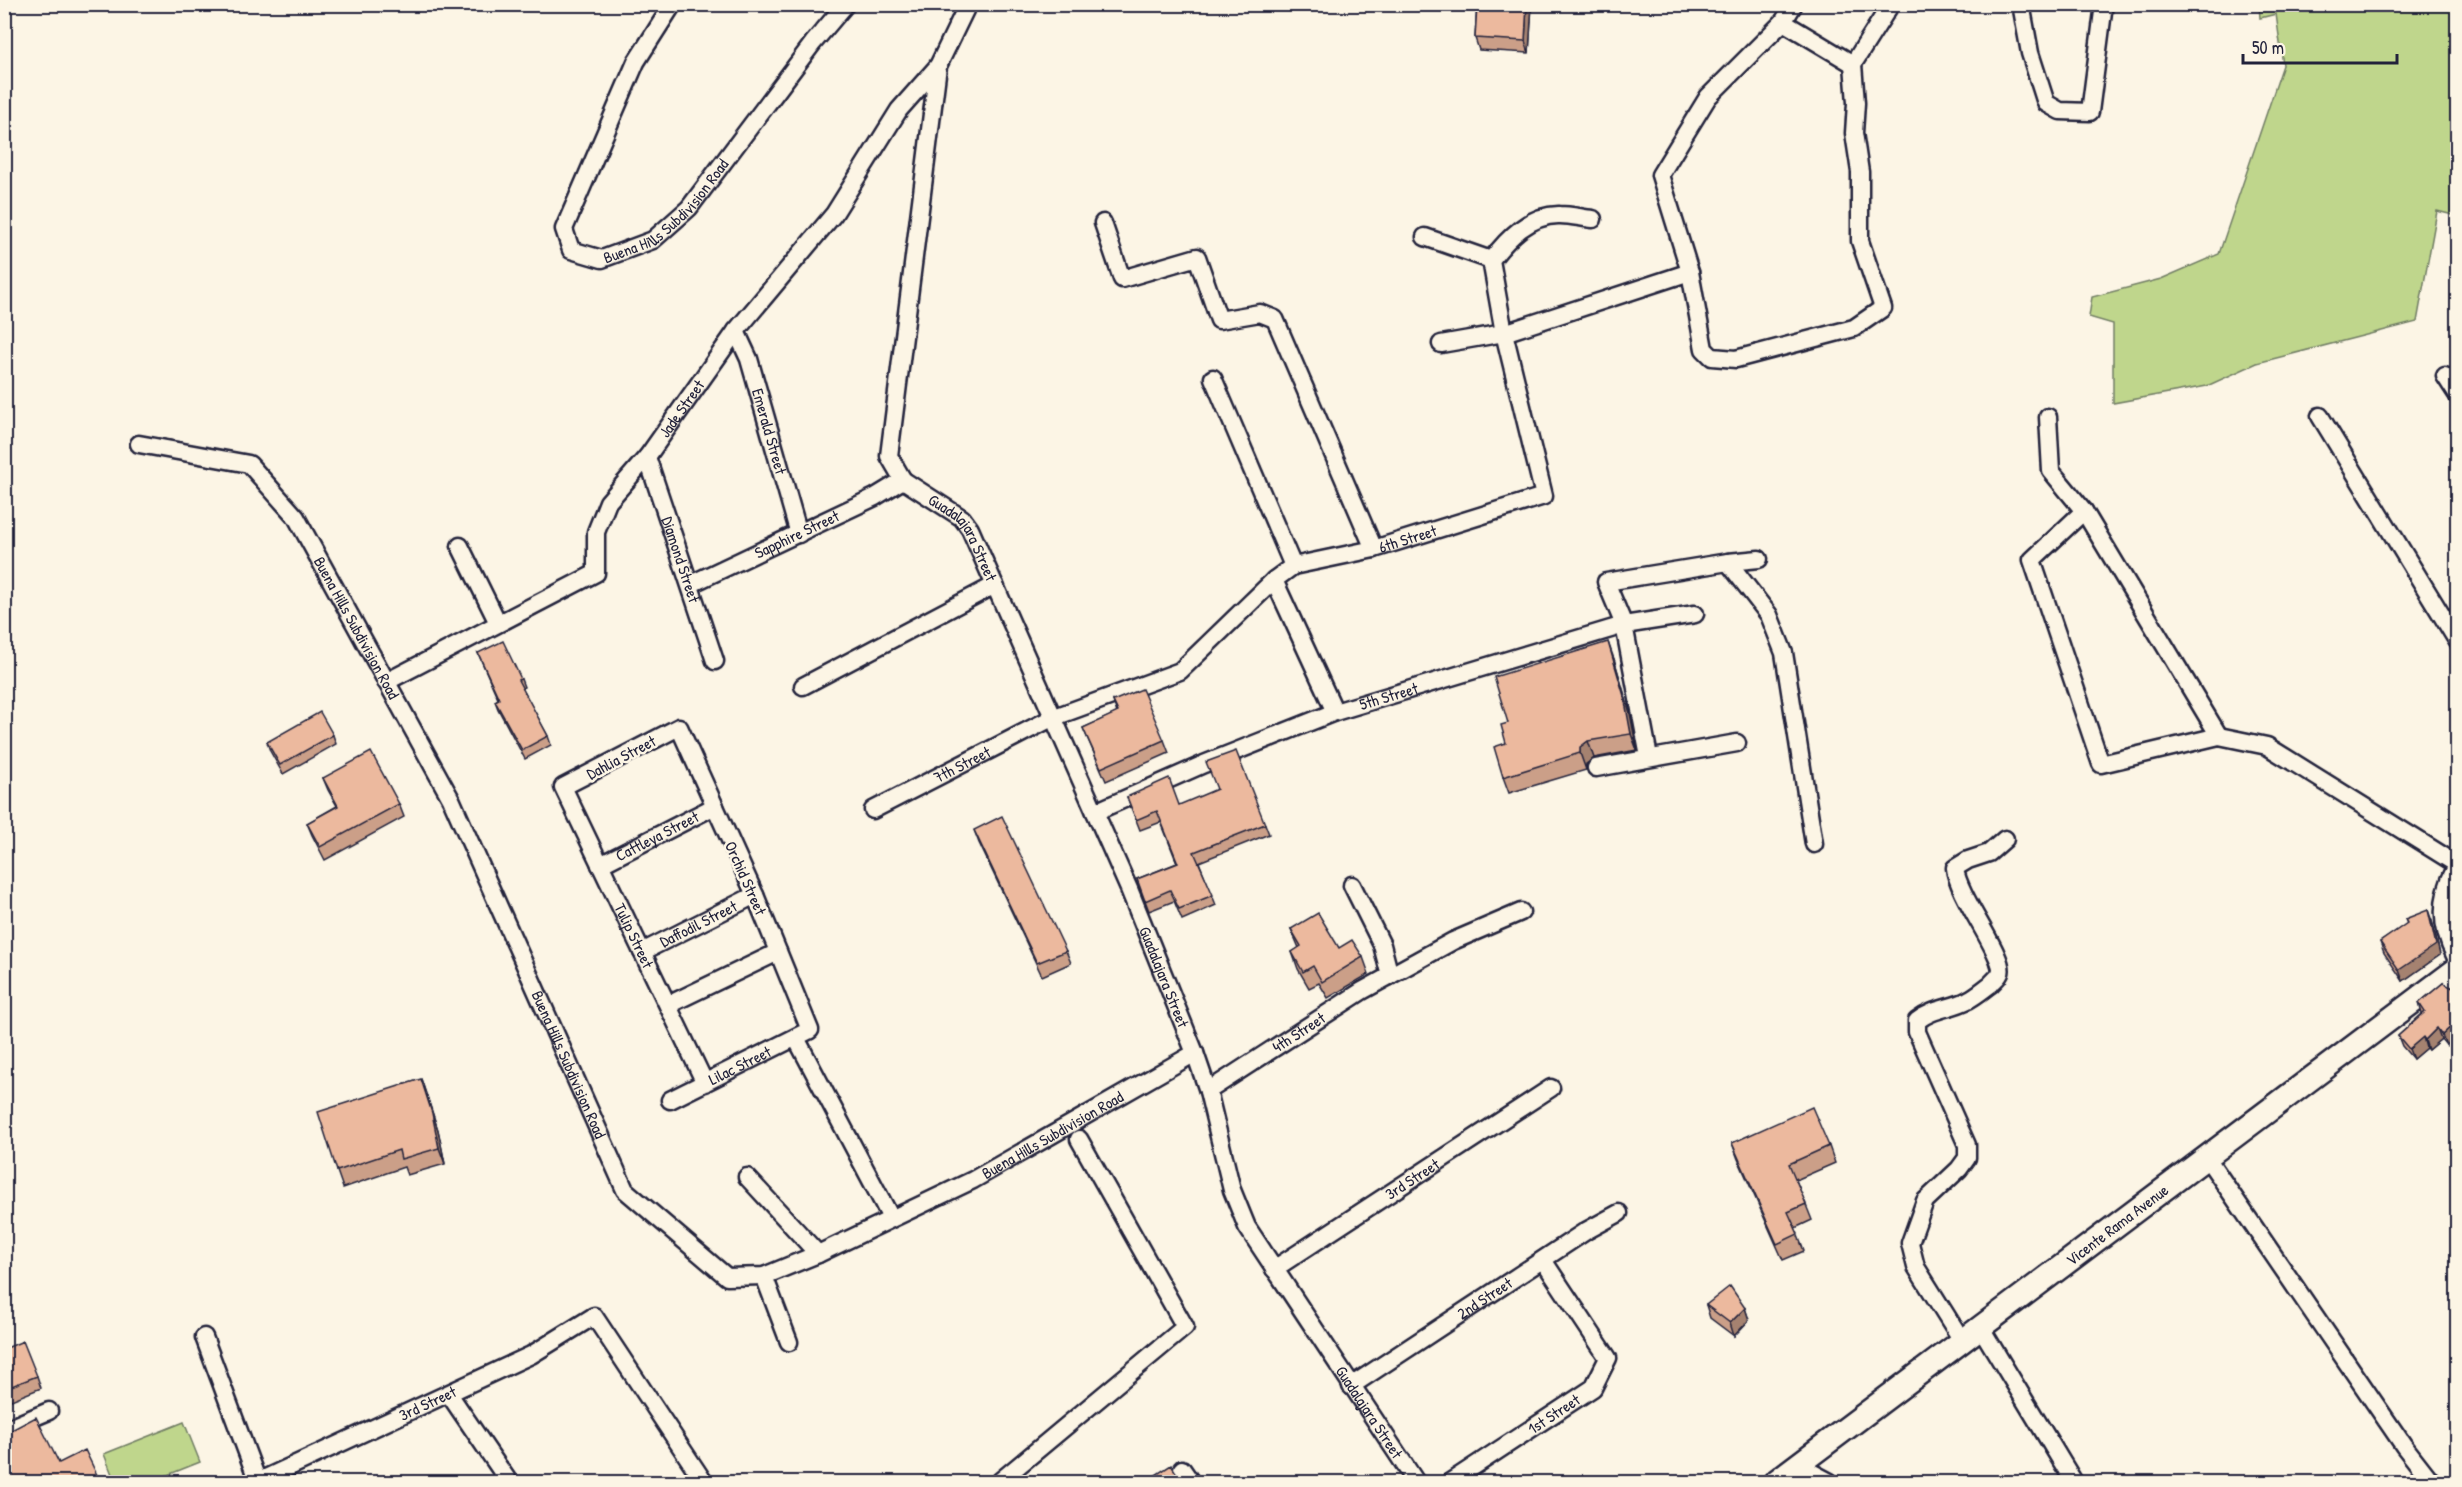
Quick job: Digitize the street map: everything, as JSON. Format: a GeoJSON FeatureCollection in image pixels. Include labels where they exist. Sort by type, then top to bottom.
{"type":"FeatureCollection","features":[{"type":"Feature","properties":{"kind":"main road"},"geometry":{"type":"LineString","coordinates":[[2457,870],[2447,898],[2446,915],[2448,930],[2457,955]]}},
{"type":"Feature","properties":{"kind":"main road","name":"Vicente Rama Avenue"},"geometry":{"type":"LineString","coordinates":[[1775,1482],[2457,968]]}},
{"type":"Feature","properties":{"kind":"street","name":"Buena Hills Subdivision Road"},"geometry":{"type":"LineString","coordinates":[[673,4],[636,62],[564,230],[571,250],[602,260],[653,240],[689,208],[813,43],[846,4]]}},
{"type":"Feature","properties":{"kind":"street"},"geometry":{"type":"LineString","coordinates":[[903,480],[889,456],[938,66],[968,4]]}},
{"type":"Feature","properties":{"kind":"street"},"geometry":{"type":"LineString","coordinates":[[1794,4],[1783,22],[1708,97],[1660,175],[1690,272],[1704,349],[1712,357],[1724,360],[1752,356],[1843,331],[1854,327],[1883,308],[1860,241],[1860,172],[1854,134],[1856,103],[1853,64],[1891,4]]}},
{"type":"Feature","properties":{"kind":"street"},"geometry":{"type":"LineString","coordinates":[[2021,4],[2030,53],[2046,103],[2060,111],[2090,112],[2104,4]]}},
{"type":"Feature","properties":{"kind":"street"},"geometry":{"type":"LineString","coordinates":[[1783,22],[1853,64]]}},
{"type":"Feature","properties":{"kind":"street","name":"Jade Street"},"geometry":{"type":"LineString","coordinates":[[386,682],[596,573],[596,532],[608,502],[647,457],[736,331],[834,214],[899,110],[938,66]]}},
{"type":"Feature","properties":{"kind":"street"},"geometry":{"type":"LineString","coordinates":[[1425,237],[1491,260],[1506,240],[1542,218],[1558,215],[1593,219]]}},
{"type":"Feature","properties":{"kind":"street"},"geometry":{"type":"LineString","coordinates":[[1103,223],[1122,279],[1197,257],[1219,320],[1260,313],[1275,320],[1374,549]]}},
{"type":"Feature","properties":{"kind":"street","name":"6th Street"},"geometry":{"type":"LineString","coordinates":[[1052,718],[1180,671],[1274,580],[1293,566],[1374,549],[1544,496],[1504,333],[1491,260]]}},
{"type":"Feature","properties":{"kind":"street"},"geometry":{"type":"LineString","coordinates":[[1441,344],[1504,333],[1690,272]]}},
{"type":"Feature","properties":{"kind":"street","name":"Emerald Street"},"geometry":{"type":"LineString","coordinates":[[736,331],[749,359],[799,534]]}},
{"type":"Feature","properties":{"kind":"street"},"geometry":{"type":"LineString","coordinates":[[2445,376],[2457,396]]}},
{"type":"Feature","properties":{"kind":"street"},"geometry":{"type":"LineString","coordinates":[[1213,378],[1293,566]]}},
{"type":"Feature","properties":{"kind":"street"},"geometry":{"type":"LineString","coordinates":[[2320,416],[2457,642]]}},
{"type":"Feature","properties":{"kind":"street"},"geometry":{"type":"LineString","coordinates":[[2048,417],[2051,471],[2084,511],[2219,736]]}},
{"type":"Feature","properties":{"kind":"street","name":"Buena Hills Subdivision Road"},"geometry":{"type":"LineString","coordinates":[[139,444],[249,464],[296,517],[452,799],[625,1190],[727,1277],[764,1276],[818,1254],[973,1180],[1195,1053]]}},
{"type":"Feature","properties":{"kind":"street","name":"Diamond Street"},"geometry":{"type":"LineString","coordinates":[[647,457],[715,661]]}},
{"type":"Feature","properties":{"kind":"street","name":"Sapphire Street"},"geometry":{"type":"LineString","coordinates":[[691,584],[875,497],[903,480]]}},
{"type":"Feature","properties":{"kind":"street","name":"Guadalajara Street"},"geometry":{"type":"LineString","coordinates":[[903,480],[962,518],[970,529],[1129,889],[1195,1053],[1208,1091],[1232,1190],[1247,1227],[1416,1482]]}},
{"type":"Feature","properties":{"kind":"street"},"geometry":{"type":"LineString","coordinates":[[2084,511],[2032,560],[2101,764],[2219,736],[2267,746],[2457,865]]}},
{"type":"Feature","properties":{"kind":"street"},"geometry":{"type":"LineString","coordinates":[[460,546],[498,622]]}},
{"type":"Feature","properties":{"kind":"street"},"geometry":{"type":"LineString","coordinates":[[1649,757],[1624,625],[1606,582],[1759,559]]}},
{"type":"Feature","properties":{"kind":"street"},"geometry":{"type":"LineString","coordinates":[[1728,562],[1769,615],[1784,653],[1814,844]]}},
{"type":"Feature","properties":{"kind":"street"},"geometry":{"type":"LineString","coordinates":[[1274,580],[1335,712]]}},
{"type":"Feature","properties":{"kind":"street"},"geometry":{"type":"LineString","coordinates":[[803,686],[995,585]]}},
{"type":"Feature","properties":{"kind":"street","name":"5th Street"},"geometry":{"type":"LineString","coordinates":[[1095,812],[1204,764],[1335,712],[1624,625],[1695,614]]}},
{"type":"Feature","properties":{"kind":"street","name":"7th Street"},"geometry":{"type":"LineString","coordinates":[[873,810],[1052,718]]}},
{"type":"Feature","properties":{"kind":"street","name":"Dahlia Street"},"geometry":{"type":"LineString","coordinates":[[563,788],[679,727]]}},
{"type":"Feature","properties":{"kind":"street","name":"Orchid Street"},"geometry":{"type":"LineString","coordinates":[[679,727],[755,895],[778,952],[803,1034],[891,1218]]}},
{"type":"Feature","properties":{"kind":"street"},"geometry":{"type":"LineString","coordinates":[[1596,768],[1737,743]]}},
{"type":"Feature","properties":{"kind":"street","name":"Tulip Street"},"geometry":{"type":"LineString","coordinates":[[563,788],[705,1083]]}},
{"type":"Feature","properties":{"kind":"street","name":"Cattleya Street"},"geometry":{"type":"LineString","coordinates":[[600,865],[715,806]]}},
{"type":"Feature","properties":{"kind":"street"},"geometry":{"type":"LineString","coordinates":[[1963,1342],[1916,1267],[1910,1243],[1925,1201],[1959,1169],[1967,1158],[1967,1145],[1917,1032],[1917,1021],[1935,1010],[1967,1000],[1992,983],[2000,973],[2001,966],[1996,953],[1961,892],[1955,868],[1968,860],[1989,853],[2005,839]]}},
{"type":"Feature","properties":{"kind":"street"},"geometry":{"type":"LineString","coordinates":[[1352,885],[1382,945],[1390,976]]}},
{"type":"Feature","properties":{"kind":"street","name":"Daffodil Street"},"geometry":{"type":"LineString","coordinates":[[642,952],[755,895]]}},
{"type":"Feature","properties":{"kind":"street","name":"4th Street"},"geometry":{"type":"LineString","coordinates":[[1208,1091],[1362,991],[1453,941],[1521,912]]}},
{"type":"Feature","properties":{"kind":"street"},"geometry":{"type":"LineString","coordinates":[[668,1005],[778,952]]}},
{"type":"Feature","properties":{"kind":"street","name":"Lilac Street"},"geometry":{"type":"LineString","coordinates":[[670,1100],[803,1034]]}},
{"type":"Feature","properties":{"kind":"street","name":"3rd Street"},"geometry":{"type":"LineString","coordinates":[[1274,1269],[1551,1088]]}},
{"type":"Feature","properties":{"kind":"street"},"geometry":{"type":"LineString","coordinates":[[999,1482],[1185,1327],[1079,1139]]}},
{"type":"Feature","properties":{"kind":"street"},"geometry":{"type":"LineString","coordinates":[[2207,1158],[2404,1446],[2432,1482]]}},
{"type":"Feature","properties":{"kind":"street"},"geometry":{"type":"LineString","coordinates":[[747,1177],[818,1254]]}},
{"type":"Feature","properties":{"kind":"street","name":"2nd Street"},"geometry":{"type":"LineString","coordinates":[[1351,1386],[1586,1231],[1619,1213]]}},
{"type":"Feature","properties":{"kind":"street","name":"1st Street"},"geometry":{"type":"LineString","coordinates":[[1450,1482],[1593,1388],[1608,1358],[1543,1260]]}},
{"type":"Feature","properties":{"kind":"street"},"geometry":{"type":"LineString","coordinates":[[764,1276],[789,1342]]}},
{"type":"Feature","properties":{"kind":"street","name":"3rd Street"},"geometry":{"type":"LineString","coordinates":[[258,1482],[531,1354],[594,1316],[704,1482]]}},
{"type":"Feature","properties":{"kind":"street"},"geometry":{"type":"LineString","coordinates":[[1981,1328],[2074,1482]]}},
{"type":"Feature","properties":{"kind":"street"},"geometry":{"type":"LineString","coordinates":[[204,1337],[258,1482]]}},
{"type":"Feature","properties":{"kind":"street"},"geometry":{"type":"LineString","coordinates":[[449,1394],[509,1482]]}},
{"type":"Feature","properties":{"kind":"street"},"geometry":{"type":"LineString","coordinates":[[4,1430],[49,1412]]}},
{"type":"Feature","properties":{"kind":"street"},"geometry":{"type":"LineString","coordinates":[[1798,1465],[1830,1482]]}},
{"type":"Feature","properties":{"kind":"green space"},"geometry":{"type":"Polygon","coordinates":[[[2259,5],[2457,5],[2457,216],[2437,211],[2417,322],[2257,363],[2207,386],[2113,403],[2113,324],[2089,317],[2092,297],[2161,279],[2219,254],[2283,65],[2276,14],[2260,18],[2259,5]]]}},
{"type":"Feature","properties":{"kind":"green space"},"geometry":{"type":"Polygon","coordinates":[[[184,1422],[200,1462],[150,1482],[115,1482],[104,1454],[184,1422]]]}},
{"type":"Feature","properties":{"kind":"building"},"geometry":{"type":"Polygon","coordinates":[[[1477,4],[1527,4],[1525,41],[1475,38],[1477,4]]]}},
{"type":"Feature","properties":{"kind":"building"},"geometry":{"type":"Polygon","coordinates":[[[503,641],[521,679],[518,680],[548,736],[522,750],[495,701],[499,699],[478,653],[503,641]]]}},
{"type":"Feature","properties":{"kind":"building"},"geometry":{"type":"Polygon","coordinates":[[[1608,642],[1624,696],[1631,734],[1588,741],[1580,747],[1580,753],[1503,777],[1494,747],[1506,743],[1501,725],[1508,723],[1494,677],[1608,642]]]}},
{"type":"Feature","properties":{"kind":"building"},"geometry":{"type":"Polygon","coordinates":[[[1142,689],[1164,740],[1101,768],[1083,728],[1118,712],[1113,701],[1142,689]]]}},
{"type":"Feature","properties":{"kind":"building"},"geometry":{"type":"Polygon","coordinates":[[[320,712],[333,735],[280,765],[267,742],[320,712]]]}},
{"type":"Feature","properties":{"kind":"building"},"geometry":{"type":"Polygon","coordinates":[[[1236,751],[1265,824],[1194,852],[1213,895],[1179,909],[1170,890],[1145,901],[1137,879],[1178,863],[1157,811],[1136,820],[1127,797],[1169,778],[1179,805],[1217,789],[1206,762],[1236,751]]]}},
{"type":"Feature","properties":{"kind":"building"},"geometry":{"type":"Polygon","coordinates":[[[371,752],[399,804],[320,847],[307,823],[338,806],[323,778],[371,752]]]}},
{"type":"Feature","properties":{"kind":"building"},"geometry":{"type":"Polygon","coordinates":[[[1002,816],[1066,951],[1037,963],[974,830],[1002,816]]]}},
{"type":"Feature","properties":{"kind":"building"},"geometry":{"type":"Polygon","coordinates":[[[2428,910],[2436,945],[2399,970],[2380,942],[2407,923],[2405,919],[2428,910]]]}},
{"type":"Feature","properties":{"kind":"building"},"geometry":{"type":"Polygon","coordinates":[[[1318,913],[1339,948],[1352,940],[1363,957],[1322,982],[1313,966],[1303,972],[1292,952],[1301,946],[1291,929],[1318,913]]]}},
{"type":"Feature","properties":{"kind":"building"},"geometry":{"type":"Polygon","coordinates":[[[2443,983],[2457,990],[2457,1021],[2442,1035],[2437,1028],[2425,1040],[2423,1037],[2409,1049],[2398,1036],[2425,1012],[2419,1003],[2443,983]]]}},
{"type":"Feature","properties":{"kind":"building"},"geometry":{"type":"Polygon","coordinates":[[[421,1079],[432,1113],[439,1148],[401,1159],[399,1150],[337,1171],[318,1112],[421,1079]]]}},
{"type":"Feature","properties":{"kind":"building"},"geometry":{"type":"Polygon","coordinates":[[[1812,1107],[1829,1146],[1789,1164],[1806,1204],[1788,1212],[1798,1234],[1777,1244],[1732,1143],[1812,1107]]]}},
{"type":"Feature","properties":{"kind":"building"},"geometry":{"type":"Polygon","coordinates":[[[1730,1286],[1745,1308],[1730,1323],[1706,1305],[1730,1286]]]}},
{"type":"Feature","properties":{"kind":"building"},"geometry":{"type":"Polygon","coordinates":[[[23,1341],[37,1376],[4,1389],[4,1349],[23,1341]]]}},
{"type":"Feature","properties":{"kind":"building"},"geometry":{"type":"Polygon","coordinates":[[[36,1417],[59,1463],[85,1450],[99,1479],[91,1482],[4,1482],[4,1434],[36,1417]]]}},
{"type":"Feature","properties":{"kind":"building"},"geometry":{"type":"Polygon","coordinates":[[[1171,1465],[1187,1482],[1145,1482],[1171,1465]]]}}]}
